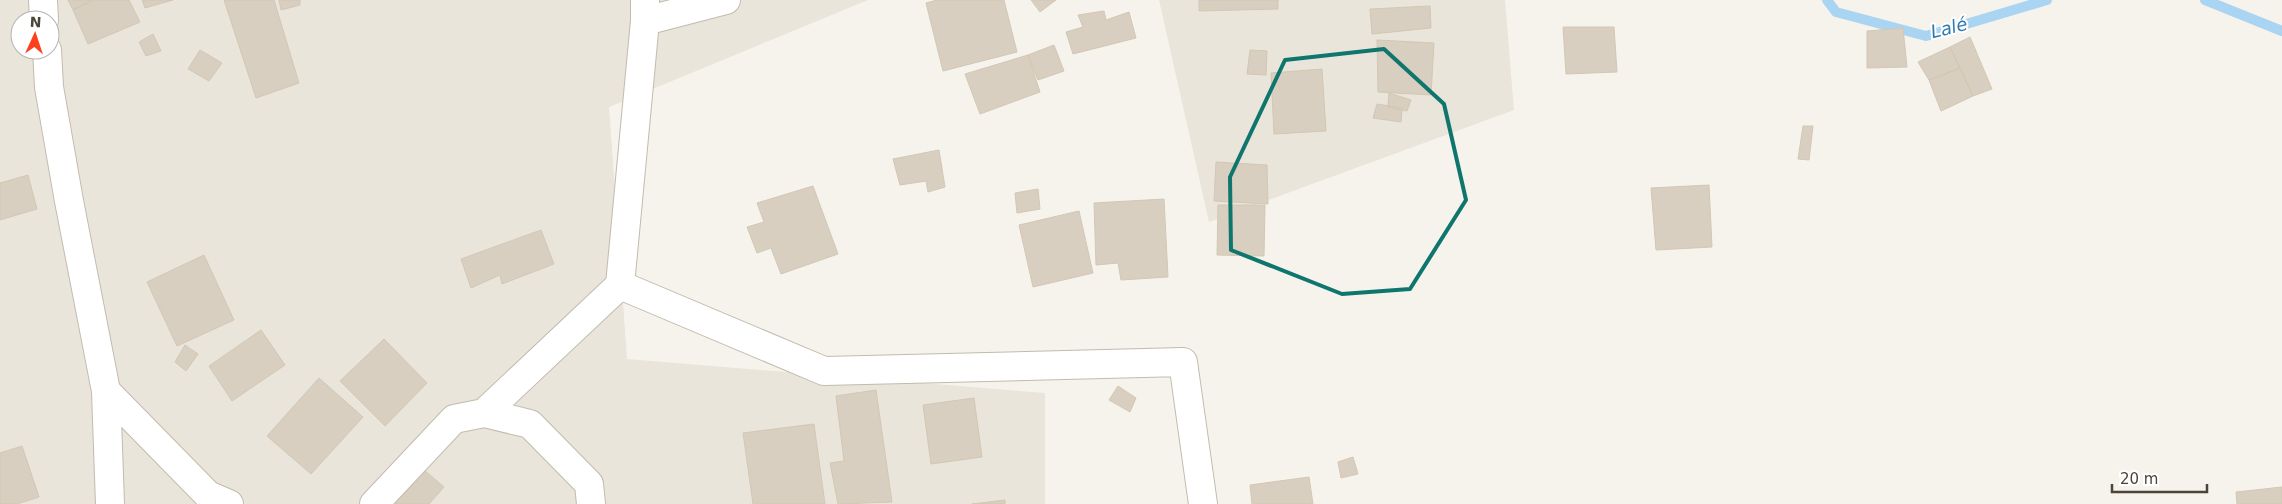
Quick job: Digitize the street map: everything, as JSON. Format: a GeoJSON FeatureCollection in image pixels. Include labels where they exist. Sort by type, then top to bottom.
{"type":"FeatureCollection","features":[{"type":"Feature","properties":{"kind":"street"},"geometry":{"type":"LineString","coordinates":[[484,413],[620,285],[645,11],[726,0]]}},
{"type":"Feature","properties":{"kind":"street"},"geometry":{"type":"LineString","coordinates":[[48,60],[50,87],[69,201],[106,391],[110,504]]}},
{"type":"Feature","properties":{"kind":"street"},"geometry":{"type":"LineString","coordinates":[[620,285],[824,371],[1183,362],[1203,504]]}},
{"type":"Feature","properties":{"kind":"street"},"geometry":{"type":"LineString","coordinates":[[106,391],[208,495],[229,504]]}},
{"type":"Feature","properties":{"kind":"street"},"geometry":{"type":"LineString","coordinates":[[374,504],[454,419],[484,413],[530,424],[589,484],[591,504]]}},
{"type":"Feature","properties":{"kind":"highlighted area"},"geometry":{"type":"Polygon","coordinates":[[[1384,49],[1444,104],[1466,200],[1410,289],[1342,294],[1231,250],[1230,177],[1285,60],[1384,49]]]}},
{"type":"Feature","properties":{"kind":"shaded area"},"geometry":{"type":"Polygon","coordinates":[[[0,0],[868,0],[609,107],[627,359],[1045,393],[1045,504],[0,504],[0,0]]]}},
{"type":"Feature","properties":{"kind":"shaded area"},"geometry":{"type":"Polygon","coordinates":[[[1159,0],[1505,0],[1514,110],[1209,222],[1159,0]]]}},
{"type":"Feature","properties":{"kind":"building"},"geometry":{"type":"Polygon","coordinates":[[[68,0],[93,0],[73,10],[68,0]]]}},
{"type":"Feature","properties":{"kind":"building"},"geometry":{"type":"Polygon","coordinates":[[[93,0],[129,0],[140,22],[88,44],[73,10],[93,0]]]}},
{"type":"Feature","properties":{"kind":"building"},"geometry":{"type":"Polygon","coordinates":[[[142,0],[173,0],[145,8],[142,0]]]}},
{"type":"Feature","properties":{"kind":"building"},"geometry":{"type":"Polygon","coordinates":[[[224,0],[274,0],[299,83],[256,98],[224,0]]]}},
{"type":"Feature","properties":{"kind":"building"},"geometry":{"type":"Polygon","coordinates":[[[279,0],[300,0],[300,5],[281,10],[279,0]]]}},
{"type":"Feature","properties":{"kind":"building"},"geometry":{"type":"Polygon","coordinates":[[[937,0],[1004,0],[1017,52],[943,71],[926,3],[937,0]]]}},
{"type":"Feature","properties":{"kind":"building"},"geometry":{"type":"Polygon","coordinates":[[[1031,0],[1056,0],[1040,12],[1031,0]]]}},
{"type":"Feature","properties":{"kind":"building"},"geometry":{"type":"Polygon","coordinates":[[[1199,0],[1278,0],[1278,9],[1199,11],[1199,0]]]}},
{"type":"Feature","properties":{"kind":"building"},"geometry":{"type":"Polygon","coordinates":[[[1430,6],[1431,28],[1372,34],[1370,9],[1430,6]]]}},
{"type":"Feature","properties":{"kind":"building"},"geometry":{"type":"Polygon","coordinates":[[[1104,11],[1106,20],[1129,12],[1136,38],[1073,54],[1066,32],[1083,27],[1078,15],[1104,11]]]}},
{"type":"Feature","properties":{"kind":"building"},"geometry":{"type":"Polygon","coordinates":[[[1563,27],[1614,27],[1617,72],[1566,74],[1563,27]]]}},
{"type":"Feature","properties":{"kind":"building"},"geometry":{"type":"Polygon","coordinates":[[[1903,28],[1907,67],[1867,68],[1867,31],[1903,28]]]}},
{"type":"Feature","properties":{"kind":"building"},"geometry":{"type":"Polygon","coordinates":[[[153,34],[161,51],[146,56],[139,42],[153,34]]]}},
{"type":"Feature","properties":{"kind":"building"},"geometry":{"type":"Polygon","coordinates":[[[1970,37],[1992,89],[1973,96],[1950,47],[1970,37]]]}},
{"type":"Feature","properties":{"kind":"building"},"geometry":{"type":"Polygon","coordinates":[[[1377,40],[1434,43],[1431,95],[1378,92],[1377,40]]]}},
{"type":"Feature","properties":{"kind":"building"},"geometry":{"type":"Polygon","coordinates":[[[1054,45],[1064,71],[1038,80],[1028,55],[1054,45]]]}},
{"type":"Feature","properties":{"kind":"building"},"geometry":{"type":"Polygon","coordinates":[[[1950,47],[1960,68],[1929,80],[1918,62],[1950,47]]]}},
{"type":"Feature","properties":{"kind":"building"},"geometry":{"type":"Polygon","coordinates":[[[200,50],[222,63],[209,81],[188,69],[200,50]]]}},
{"type":"Feature","properties":{"kind":"building"},"geometry":{"type":"Polygon","coordinates":[[[1250,50],[1267,51],[1266,75],[1247,74],[1250,50]]]}},
{"type":"Feature","properties":{"kind":"building"},"geometry":{"type":"Polygon","coordinates":[[[1028,55],[1040,92],[980,114],[965,74],[1028,55]]]}},
{"type":"Feature","properties":{"kind":"building"},"geometry":{"type":"Polygon","coordinates":[[[1960,68],[1973,96],[1941,111],[1929,80],[1960,68]]]}},
{"type":"Feature","properties":{"kind":"building"},"geometry":{"type":"Polygon","coordinates":[[[1322,69],[1326,131],[1274,134],[1271,73],[1322,69]]]}},
{"type":"Feature","properties":{"kind":"building"},"geometry":{"type":"Polygon","coordinates":[[[1389,93],[1411,100],[1407,111],[1388,107],[1389,93]]]}},
{"type":"Feature","properties":{"kind":"building"},"geometry":{"type":"Polygon","coordinates":[[[1377,104],[1402,108],[1401,122],[1373,118],[1377,104]]]}},
{"type":"Feature","properties":{"kind":"building"},"geometry":{"type":"Polygon","coordinates":[[[1803,126],[1813,126],[1809,160],[1798,159],[1803,126]]]}},
{"type":"Feature","properties":{"kind":"building"},"geometry":{"type":"Polygon","coordinates":[[[939,150],[945,187],[928,192],[926,181],[900,185],[893,159],[939,150]]]}},
{"type":"Feature","properties":{"kind":"building"},"geometry":{"type":"Polygon","coordinates":[[[1216,162],[1267,165],[1268,204],[1214,201],[1216,162]]]}},
{"type":"Feature","properties":{"kind":"building"},"geometry":{"type":"Polygon","coordinates":[[[28,175],[37,209],[0,220],[0,183],[28,175]]]}},
{"type":"Feature","properties":{"kind":"building"},"geometry":{"type":"Polygon","coordinates":[[[1709,185],[1712,247],[1656,250],[1651,188],[1709,185]]]}},
{"type":"Feature","properties":{"kind":"building"},"geometry":{"type":"Polygon","coordinates":[[[813,186],[838,254],[781,274],[771,248],[757,253],[747,227],[764,222],[757,203],[813,186]]]}},
{"type":"Feature","properties":{"kind":"building"},"geometry":{"type":"Polygon","coordinates":[[[1038,189],[1040,209],[1017,213],[1015,193],[1038,189]]]}},
{"type":"Feature","properties":{"kind":"building"},"geometry":{"type":"Polygon","coordinates":[[[1164,199],[1168,277],[1121,280],[1118,263],[1096,265],[1094,203],[1164,199]]]}},
{"type":"Feature","properties":{"kind":"building"},"geometry":{"type":"Polygon","coordinates":[[[1218,205],[1265,205],[1264,256],[1217,255],[1218,205]]]}},
{"type":"Feature","properties":{"kind":"building"},"geometry":{"type":"Polygon","coordinates":[[[1079,211],[1093,273],[1033,287],[1019,225],[1079,211]]]}},
{"type":"Feature","properties":{"kind":"building"},"geometry":{"type":"Polygon","coordinates":[[[541,230],[554,264],[502,284],[500,275],[471,288],[461,259],[541,230]]]}},
{"type":"Feature","properties":{"kind":"building"},"geometry":{"type":"Polygon","coordinates":[[[204,255],[234,320],[177,346],[147,282],[204,255]]]}},
{"type":"Feature","properties":{"kind":"building"},"geometry":{"type":"Polygon","coordinates":[[[261,330],[285,365],[232,401],[209,366],[261,330]]]}},
{"type":"Feature","properties":{"kind":"building"},"geometry":{"type":"Polygon","coordinates":[[[384,339],[427,383],[385,426],[340,381],[384,339]]]}},
{"type":"Feature","properties":{"kind":"building"},"geometry":{"type":"Polygon","coordinates":[[[185,345],[198,354],[186,371],[175,362],[185,345]]]}},
{"type":"Feature","properties":{"kind":"building"},"geometry":{"type":"Polygon","coordinates":[[[319,378],[363,417],[311,474],[267,436],[319,378]]]}},
{"type":"Feature","properties":{"kind":"building"},"geometry":{"type":"Polygon","coordinates":[[[1118,386],[1136,398],[1130,412],[1109,400],[1118,386]]]}},
{"type":"Feature","properties":{"kind":"building"},"geometry":{"type":"Polygon","coordinates":[[[876,390],[892,502],[838,504],[830,463],[844,461],[836,396],[876,390]]]}},
{"type":"Feature","properties":{"kind":"building"},"geometry":{"type":"Polygon","coordinates":[[[974,398],[982,457],[931,464],[923,405],[974,398]]]}},
{"type":"Feature","properties":{"kind":"building"},"geometry":{"type":"Polygon","coordinates":[[[814,424],[825,504],[753,504],[743,433],[814,424]]]}},
{"type":"Feature","properties":{"kind":"building"},"geometry":{"type":"Polygon","coordinates":[[[22,446],[39,497],[17,504],[0,504],[0,453],[22,446]]]}},
{"type":"Feature","properties":{"kind":"building"},"geometry":{"type":"Polygon","coordinates":[[[1353,457],[1358,474],[1341,478],[1338,462],[1353,457]]]}},
{"type":"Feature","properties":{"kind":"building"},"geometry":{"type":"Polygon","coordinates":[[[417,464],[444,487],[429,504],[388,504],[417,464]]]}},
{"type":"Feature","properties":{"kind":"building"},"geometry":{"type":"Polygon","coordinates":[[[1309,477],[1313,504],[1252,504],[1250,485],[1309,477]]]}},
{"type":"Feature","properties":{"kind":"building"},"geometry":{"type":"Polygon","coordinates":[[[2282,487],[2282,504],[2237,504],[2236,492],[2282,487]]]}},
{"type":"Feature","properties":{"kind":"building"},"geometry":{"type":"Polygon","coordinates":[[[1005,500],[1005,504],[972,504],[1005,500]]]}},
{"type":"Feature","properties":{"kind":"waterway","name":"Lalé"},"geometry":{"type":"LineString","coordinates":[[1827,0],[1836,12],[1926,36],[2047,0]]}},
{"type":"Feature","properties":{"kind":"waterway","name":"Lalé"},"geometry":{"type":"LineString","coordinates":[[2205,0],[2282,31]]}}]}
